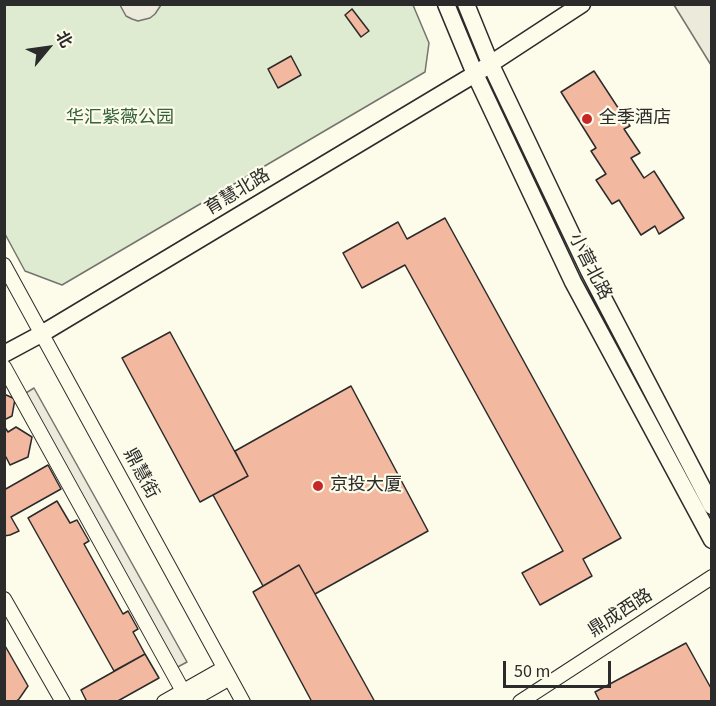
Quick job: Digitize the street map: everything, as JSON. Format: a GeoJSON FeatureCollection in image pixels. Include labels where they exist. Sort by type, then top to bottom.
{"type":"FeatureCollection","features":[{"type":"Feature","properties":{"kind":"street","name":"小营北路"},"geometry":{"type":"LineString","coordinates":[[446,4],[475,74],[573,282],[711,540]]}},
{"type":"Feature","properties":{"kind":"street","name":"小营北路"},"geometry":{"type":"LineString","coordinates":[[466,4],[490,63],[589,271],[711,506]]}},
{"type":"Feature","properties":{"kind":"street","name":"育慧北路"},"geometry":{"type":"LineString","coordinates":[[4,354],[475,74],[582,4]]}},
{"type":"Feature","properties":{"kind":"street","name":"鼎慧街"},"geometry":{"type":"LineString","coordinates":[[4,265],[243,702]]}},
{"type":"Feature","properties":{"kind":"street"},"geometry":{"type":"LineString","coordinates":[[4,367],[188,699]]}},
{"type":"Feature","properties":{"kind":"street","name":"鼎成西路"},"geometry":{"type":"LineString","coordinates":[[520,702],[711,577]]}},
{"type":"Feature","properties":{"kind":"street"},"geometry":{"type":"LineString","coordinates":[[4,599],[63,702]]}},
{"type":"Feature","properties":{"kind":"street"},"geometry":{"type":"LineString","coordinates":[[164,702],[188,699],[227,673]]}},
{"type":"Feature","properties":{"kind":"green space","name":"华汇紫薇公园"},"geometry":{"type":"Polygon","coordinates":[[[4,5],[413,5],[429,43],[425,72],[62,285],[25,271],[5,234],[4,5]]]}},
{"type":"Feature","properties":{"kind":"shaded area"},"geometry":{"type":"Polygon","coordinates":[[[120,5],[161,5],[150,18],[138,21],[126,16],[120,5]]]}},
{"type":"Feature","properties":{"kind":"shaded area"},"geometry":{"type":"Polygon","coordinates":[[[674,5],[711,5],[711,65],[674,5]]]}},
{"type":"Feature","properties":{"kind":"shaded area"},"geometry":{"type":"Polygon","coordinates":[[[34,388],[187,662],[174,669],[21,396],[34,388]]]}},
{"type":"Feature","properties":{"kind":"building"},"geometry":{"type":"Polygon","coordinates":[[[352,9],[369,31],[361,37],[345,15],[352,9]]]}},
{"type":"Feature","properties":{"kind":"building"},"geometry":{"type":"Polygon","coordinates":[[[291,56],[301,75],[278,88],[268,69],[291,56]]]}},
{"type":"Feature","properties":{"kind":"building"},"geometry":{"type":"Polygon","coordinates":[[[594,71],[630,126],[624,129],[640,153],[631,158],[644,178],[654,171],[684,218],[659,234],[655,226],[641,235],[619,200],[612,204],[596,180],[606,174],[591,151],[596,148],[561,92],[594,71]]]}},
{"type":"Feature","properties":{"kind":"building"},"geometry":{"type":"Polygon","coordinates":[[[445,218],[621,538],[583,559],[592,576],[540,605],[522,573],[563,551],[405,265],[362,288],[343,253],[398,222],[407,239],[445,218]]]}},
{"type":"Feature","properties":{"kind":"building"},"geometry":{"type":"Polygon","coordinates":[[[170,332],[248,476],[200,502],[122,358],[170,332]]]}},
{"type":"Feature","properties":{"kind":"building","name":"京投大厦"},"geometry":{"type":"Polygon","coordinates":[[[351,386],[428,531],[315,594],[299,565],[263,586],[213,495],[248,476],[235,451],[351,386]]]}},
{"type":"Feature","properties":{"kind":"building"},"geometry":{"type":"Polygon","coordinates":[[[4,394],[15,399],[12,416],[4,420],[4,394]]]}},
{"type":"Feature","properties":{"kind":"building"},"geometry":{"type":"Polygon","coordinates":[[[4,426],[8,432],[16,427],[32,437],[28,457],[10,465],[6,457],[4,458],[4,426]]]}},
{"type":"Feature","properties":{"kind":"building"},"geometry":{"type":"Polygon","coordinates":[[[48,465],[61,489],[11,517],[19,531],[4,536],[4,490],[48,465]]]}},
{"type":"Feature","properties":{"kind":"building"},"geometry":{"type":"Polygon","coordinates":[[[57,501],[70,523],[77,520],[89,541],[84,544],[123,614],[128,611],[138,629],[133,632],[145,654],[114,671],[28,518],[57,501]]]}},
{"type":"Feature","properties":{"kind":"building"},"geometry":{"type":"Polygon","coordinates":[[[299,565],[375,702],[312,702],[253,592],[299,565]]]}},
{"type":"Feature","properties":{"kind":"building"},"geometry":{"type":"Polygon","coordinates":[[[686,643],[712,690],[712,702],[600,702],[595,692],[686,643]]]}},
{"type":"Feature","properties":{"kind":"building"},"geometry":{"type":"Polygon","coordinates":[[[4,644],[28,686],[15,702],[4,702],[4,644]]]}},
{"type":"Feature","properties":{"kind":"building"},"geometry":{"type":"Polygon","coordinates":[[[145,654],[159,678],[116,702],[87,702],[81,690],[145,654]]]}},
{"type":"Feature","properties":{"kind":"place","name":"全季酒店"},"geometry":{"type":"Point","coordinates":[587,119]}},
{"type":"Feature","properties":{"kind":"place","name":"京投大厦"},"geometry":{"type":"Point","coordinates":[318,486]}}]}
